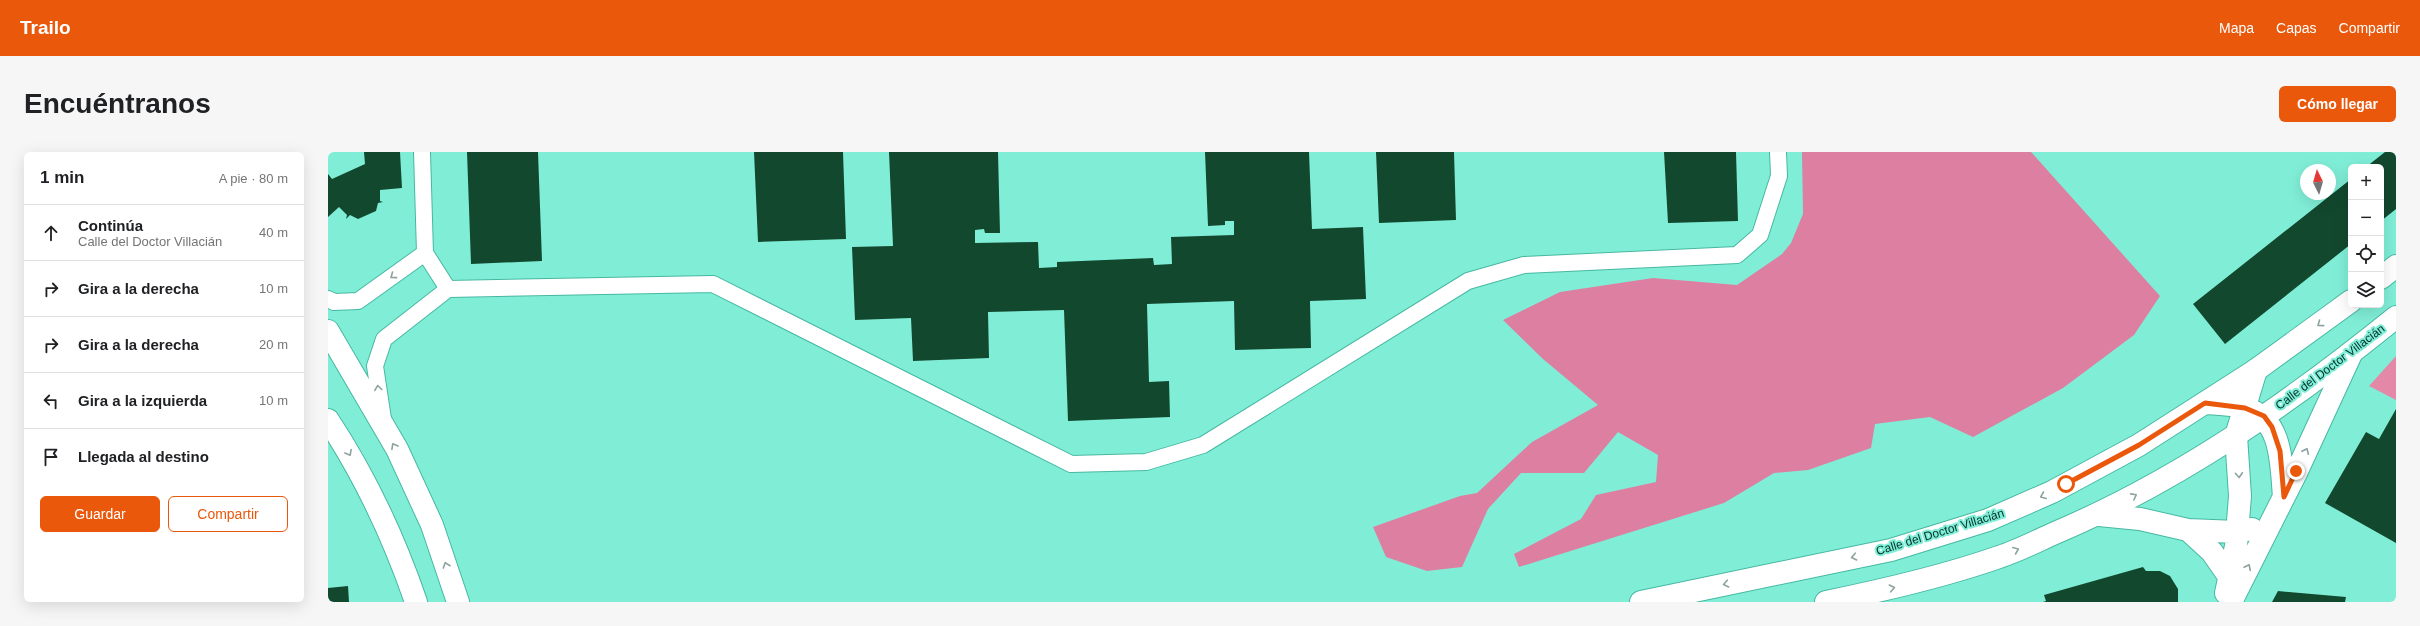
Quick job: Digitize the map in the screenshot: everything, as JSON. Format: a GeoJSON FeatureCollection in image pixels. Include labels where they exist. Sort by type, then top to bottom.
{"type":"FeatureCollection","features":[{"type":"Feature","properties":{"kind":"street"},"geometry":{"type":"LineString","coordinates":[[2384,276],[2396,266]]}},
{"type":"Feature","properties":{"kind":"street","name":"Calle del Doctor Villacián"},"geometry":{"type":"LineString","coordinates":[[1641,602],[1891,550],[1988,520],[2052,492],[2139,445],[2256,370],[2348,303]]}},
{"type":"Feature","properties":{"kind":"street","name":"Calle del Doctor Villacián"},"geometry":{"type":"LineString","coordinates":[[1826,602],[1909,585],[2000,557],[2099,515],[2163,481],[2236,436],[2254,412],[2351,354],[2396,317]]}},
{"type":"Feature","properties":{"kind":"street"},"geometry":{"type":"LineString","coordinates":[[328,331],[397,449],[432,525],[458,602]]}},
{"type":"Feature","properties":{"kind":"street"},"geometry":{"type":"LineString","coordinates":[[2231,602],[2284,497],[2351,354]]}},
{"type":"Feature","properties":{"kind":"street"},"geometry":{"type":"LineString","coordinates":[[2254,412],[2256,370]]}},
{"type":"Feature","properties":{"kind":"street"},"geometry":{"type":"LineString","coordinates":[[2205,403],[2254,412],[2272,427],[2280,451],[2284,497]]}},
{"type":"Feature","properties":{"kind":"street"},"geometry":{"type":"LineString","coordinates":[[328,420],[378,507],[406,571],[416,602]]}},
{"type":"Feature","properties":{"kind":"street"},"geometry":{"type":"LineString","coordinates":[[2224,602],[2230,578],[2237,532],[2240,496],[2236,436]]}},
{"type":"Feature","properties":{"kind":"street"},"geometry":{"type":"LineString","coordinates":[[2099,515],[2140,519],[2188,530],[2237,532],[2269,526]]}},
{"type":"Feature","properties":{"kind":"street"},"geometry":{"type":"LineString","coordinates":[[2188,530],[2212,552],[2230,578]]}},
{"type":"Feature","properties":{"kind":"lane"},"geometry":{"type":"LineString","coordinates":[[422,152],[425,253],[448,289]]}},
{"type":"Feature","properties":{"kind":"lane"},"geometry":{"type":"LineString","coordinates":[[384,427],[375,366],[384,339],[448,289],[713,284],[1071,464],[1146,462],[1203,445],[1468,281],[1524,265],[1737,255],[1760,235],[1779,176],[1778,152]]}},
{"type":"Feature","properties":{"kind":"lane"},"geometry":{"type":"LineString","coordinates":[[328,299],[334,302],[358,301],[425,253]]}},
{"type":"Feature","properties":{"kind":"shaded area"},"geometry":{"type":"Polygon","coordinates":[[[1802,152],[2031,152],[2160,296],[2134,335],[2063,388],[1973,437],[1930,417],[1875,424],[1871,448],[1808,470],[1774,473],[1724,503],[1519,567],[1514,554],[1581,519],[1596,495],[1656,482],[1658,455],[1618,432],[1584,473],[1521,473],[1488,509],[1462,567],[1427,571],[1386,557],[1373,527],[1460,496],[1477,493],[1532,442],[1598,405],[1543,359],[1503,320],[1560,292],[1653,278],[1737,285],[1782,254],[1791,243],[1803,214],[1802,152]]]}},
{"type":"Feature","properties":{"kind":"shaded area"},"geometry":{"type":"Polygon","coordinates":[[[2396,356],[2396,400],[2369,386],[2396,356]]]}},
{"type":"Feature","properties":{"kind":"building"},"geometry":{"type":"Polygon","coordinates":[[[364,152],[400,152],[402,188],[380,190],[380,201],[383,202],[378,203],[376,211],[358,219],[350,215],[346,219],[347,215],[339,207],[328,217],[328,174],[332,179],[365,164],[364,152]]]}},
{"type":"Feature","properties":{"kind":"building"},"geometry":{"type":"Polygon","coordinates":[[[467,152],[538,152],[542,261],[471,264],[467,152]]]}},
{"type":"Feature","properties":{"kind":"building"},"geometry":{"type":"Polygon","coordinates":[[[754,152],[843,152],[846,239],[758,242],[754,152]]]}},
{"type":"Feature","properties":{"kind":"building"},"geometry":{"type":"Polygon","coordinates":[[[889,152],[998,152],[1000,233],[985,233],[984,229],[975,230],[975,243],[1038,242],[1039,268],[1057,267],[1057,262],[1153,258],[1154,265],[1172,264],[1171,237],[1234,235],[1234,221],[1225,221],[1225,225],[1208,226],[1205,152],[1309,152],[1312,229],[1363,227],[1366,299],[1310,301],[1311,348],[1235,350],[1234,301],[1147,304],[1149,382],[1169,381],[1170,417],[1068,421],[1064,310],[988,312],[989,358],[913,361],[911,318],[855,320],[852,247],[893,246],[889,152]]]}},
{"type":"Feature","properties":{"kind":"building"},"geometry":{"type":"Polygon","coordinates":[[[1376,152],[1454,152],[1456,220],[1379,223],[1376,152]]]}},
{"type":"Feature","properties":{"kind":"building"},"geometry":{"type":"Polygon","coordinates":[[[1664,152],[1736,152],[1738,221],[1668,223],[1664,152]]]}},
{"type":"Feature","properties":{"kind":"building"},"geometry":{"type":"Polygon","coordinates":[[[2385,152],[2396,152],[2396,209],[2384,219],[2384,164],[2370,164],[2385,152]]]}},
{"type":"Feature","properties":{"kind":"building"},"geometry":{"type":"Polygon","coordinates":[[[2348,181],[2348,246],[2225,344],[2193,304],[2324,200],[2336,200],[2336,191],[2348,181]]]}},
{"type":"Feature","properties":{"kind":"building"},"geometry":{"type":"Polygon","coordinates":[[[2396,409],[2396,543],[2325,503],[2366,432],[2379,439],[2396,409]]]}},
{"type":"Feature","properties":{"kind":"building"},"geometry":{"type":"Polygon","coordinates":[[[2143,567],[2146,571],[2160,571],[2170,576],[2178,589],[2178,602],[2043,602],[2046,601],[2044,595],[2143,567]]]}},
{"type":"Feature","properties":{"kind":"building"},"geometry":{"type":"Polygon","coordinates":[[[348,586],[349,602],[328,602],[328,588],[348,586]]]}},
{"type":"Feature","properties":{"kind":"building"},"geometry":{"type":"Polygon","coordinates":[[[2278,591],[2346,597],[2345,602],[2272,602],[2278,591]]]}},
{"type":"Feature","properties":{"kind":"route"},"geometry":{"type":"LineString","coordinates":[[2066,484],[2139,445],[2205,403],[2245,408],[2264,416],[2272,427],[2280,451],[2284,497],[2296,471]]}}]}
